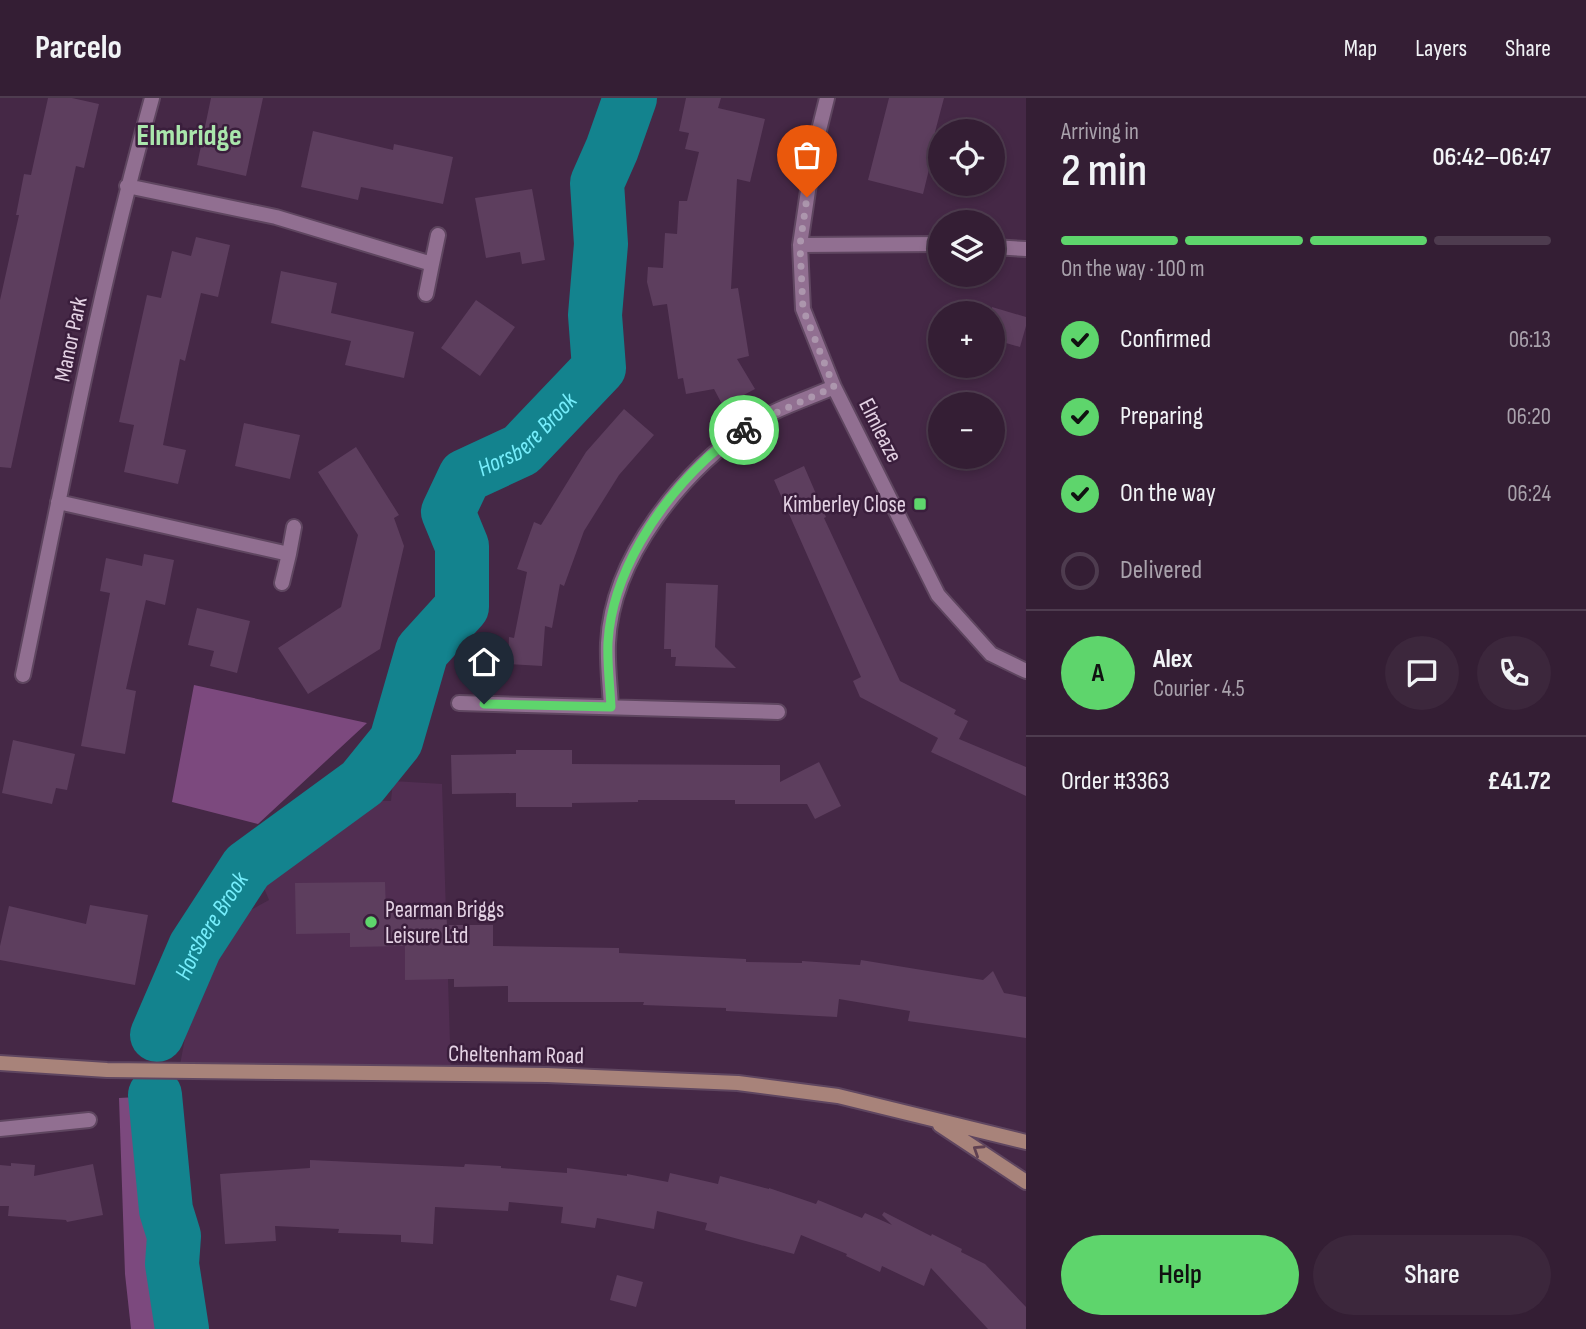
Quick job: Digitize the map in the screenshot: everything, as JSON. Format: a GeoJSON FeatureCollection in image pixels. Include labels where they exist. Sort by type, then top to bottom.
{"type":"FeatureCollection","features":[{"type":"Feature","properties":{"kind":"main road","name":"Cheltenham Road"},"geometry":{"type":"LineString","coordinates":[[0,1063],[107,1070],[547,1075],[738,1083],[838,1096],[1026,1142]]}},
{"type":"Feature","properties":{"kind":"main road"},"geometry":{"type":"LineString","coordinates":[[930,1118],[1026,1182]]}},
{"type":"Feature","properties":{"kind":"street","name":"Manor Park"},"geometry":{"type":"LineString","coordinates":[[23,675],[127,186],[152,98]]}},
{"type":"Feature","properties":{"kind":"street","name":"Elmleaze"},"geometry":{"type":"LineString","coordinates":[[827,98],[814,150],[800,245],[803,309],[834,387],[938,595],[991,654],[1026,671]]}},
{"type":"Feature","properties":{"kind":"street"},"geometry":{"type":"LineString","coordinates":[[127,186],[276,217],[432,264]]}},
{"type":"Feature","properties":{"kind":"street"},"geometry":{"type":"LineString","coordinates":[[426,293],[438,235]]}},
{"type":"Feature","properties":{"kind":"street"},"geometry":{"type":"LineString","coordinates":[[800,245],[928,244]]}},
{"type":"Feature","properties":{"kind":"street"},"geometry":{"type":"LineString","coordinates":[[1005,248],[1026,249]]}},
{"type":"Feature","properties":{"kind":"street"},"geometry":{"type":"LineString","coordinates":[[611,707],[608,642],[617,596],[638,548],[669,500],[706,459],[753,423],[834,387]]}},
{"type":"Feature","properties":{"kind":"street"},"geometry":{"type":"LineString","coordinates":[[58,502],[289,554]]}},
{"type":"Feature","properties":{"kind":"street"},"geometry":{"type":"LineString","coordinates":[[282,583],[295,527]]}},
{"type":"Feature","properties":{"kind":"street"},"geometry":{"type":"LineString","coordinates":[[459,703],[778,712]]}},
{"type":"Feature","properties":{"kind":"street"},"geometry":{"type":"LineString","coordinates":[[0,1129],[89,1120]]}},
{"type":"Feature","properties":{"kind":"shaded area"},"geometry":{"type":"Polygon","coordinates":[[[194,685],[367,723],[258,824],[172,802],[194,685]]]}},
{"type":"Feature","properties":{"kind":"shaded area"},"geometry":{"type":"Polygon","coordinates":[[[393,781],[442,784],[451,1076],[179,1070],[199,964],[220,927],[269,900],[256,869],[350,800],[391,801],[393,781]]]}},
{"type":"Feature","properties":{"kind":"shaded area"},"geometry":{"type":"Polygon","coordinates":[[[180,1096],[202,1329],[131,1329],[125,1274],[119,1098],[180,1096]]]}},
{"type":"Feature","properties":{"kind":"building"},"geometry":{"type":"Polygon","coordinates":[[[48,98],[72,98],[99,104],[84,168],[76,166],[11,468],[0,467],[0,300],[19,215],[16,215],[24,174],[31,175],[48,98]]]}},
{"type":"Feature","properties":{"kind":"building"},"geometry":{"type":"Polygon","coordinates":[[[211,98],[263,98],[246,176],[197,165],[211,98]]]}},
{"type":"Feature","properties":{"kind":"building"},"geometry":{"type":"Polygon","coordinates":[[[686,98],[721,98],[718,108],[765,119],[750,182],[737,179],[731,289],[738,288],[749,356],[737,359],[755,389],[723,406],[714,389],[686,394],[683,378],[678,379],[667,304],[653,306],[647,282],[648,267],[663,268],[665,233],[677,234],[679,201],[687,201],[699,152],[685,149],[689,133],[679,131],[686,98]]]}},
{"type":"Feature","properties":{"kind":"building"},"geometry":{"type":"Polygon","coordinates":[[[889,98],[944,98],[938,119],[928,119],[928,174],[923,194],[868,180],[889,98]]]}},
{"type":"Feature","properties":{"kind":"building"},"geometry":{"type":"Polygon","coordinates":[[[313,131],[393,150],[394,144],[453,157],[443,204],[361,187],[358,200],[301,187],[313,131]]]}},
{"type":"Feature","properties":{"kind":"building"},"geometry":{"type":"Polygon","coordinates":[[[532,189],[545,260],[522,264],[520,252],[486,258],[475,198],[532,189]]]}},
{"type":"Feature","properties":{"kind":"building"},"geometry":{"type":"Polygon","coordinates":[[[196,237],[230,245],[218,297],[201,293],[185,361],[180,359],[163,445],[186,450],[178,484],[124,472],[134,425],[119,422],[147,295],[161,298],[172,251],[191,256],[196,237]]]}},
{"type":"Feature","properties":{"kind":"building"},"geometry":{"type":"Polygon","coordinates":[[[281,271],[337,283],[331,313],[414,332],[404,378],[345,365],[351,341],[271,323],[281,271]]]}},
{"type":"Feature","properties":{"kind":"building"},"geometry":{"type":"Polygon","coordinates":[[[476,300],[515,327],[480,376],[441,348],[476,300]]]}},
{"type":"Feature","properties":{"kind":"building"},"geometry":{"type":"Polygon","coordinates":[[[1005,311],[1026,317],[1020,347],[1005,343],[1005,311]]]}},
{"type":"Feature","properties":{"kind":"building"},"geometry":{"type":"Polygon","coordinates":[[[624,409],[654,435],[619,475],[584,531],[564,586],[560,584],[552,628],[545,626],[542,666],[508,664],[509,637],[514,638],[527,572],[517,569],[534,522],[541,525],[586,452],[624,409]]]}},
{"type":"Feature","properties":{"kind":"building"},"geometry":{"type":"Polygon","coordinates":[[[244,423],[300,435],[290,479],[235,466],[244,423]]]}},
{"type":"Feature","properties":{"kind":"building"},"geometry":{"type":"Polygon","coordinates":[[[356,447],[399,515],[394,518],[404,546],[380,649],[308,694],[278,648],[341,607],[358,535],[318,472],[356,447]]]}},
{"type":"Feature","properties":{"kind":"building"},"geometry":{"type":"Polygon","coordinates":[[[804,466],[826,517],[824,518],[900,681],[956,710],[954,714],[968,721],[959,739],[1026,767],[1026,796],[931,752],[938,738],[860,697],[853,681],[861,677],[774,480],[804,466]]]}},
{"type":"Feature","properties":{"kind":"building"},"geometry":{"type":"Polygon","coordinates":[[[144,554],[174,560],[165,605],[146,600],[126,689],[136,691],[125,754],[81,746],[110,593],[100,591],[106,558],[142,566],[144,554]]]}},
{"type":"Feature","properties":{"kind":"building"},"geometry":{"type":"Polygon","coordinates":[[[666,583],[718,585],[715,647],[736,668],[675,666],[676,657],[671,657],[671,649],[664,649],[666,583]]]}},
{"type":"Feature","properties":{"kind":"building"},"geometry":{"type":"Polygon","coordinates":[[[197,608],[250,621],[237,673],[210,666],[214,651],[188,645],[197,608]]]}},
{"type":"Feature","properties":{"kind":"building"},"geometry":{"type":"Polygon","coordinates":[[[13,740],[75,754],[67,790],[56,788],[52,804],[2,793],[13,740]]]}},
{"type":"Feature","properties":{"kind":"building"},"geometry":{"type":"Polygon","coordinates":[[[516,750],[572,750],[572,764],[780,765],[780,782],[819,762],[841,806],[815,819],[807,804],[735,804],[735,800],[638,800],[572,803],[572,807],[516,807],[516,793],[452,794],[451,755],[516,754],[516,750]]]}},
{"type":"Feature","properties":{"kind":"building"},"geometry":{"type":"Polygon","coordinates":[[[385,882],[386,912],[446,910],[447,925],[493,925],[493,946],[619,948],[619,953],[746,959],[746,962],[802,961],[860,965],[861,960],[983,980],[993,971],[1004,993],[1026,997],[1026,1038],[908,1021],[910,1011],[839,999],[837,1017],[726,1011],[726,1008],[643,1005],[644,1002],[508,1002],[508,986],[454,987],[454,979],[405,980],[405,946],[350,947],[350,933],[296,934],[295,883],[385,882]]]}},
{"type":"Feature","properties":{"kind":"building"},"geometry":{"type":"Polygon","coordinates":[[[90,905],[148,915],[135,985],[0,960],[0,946],[9,906],[86,924],[90,905]]]}},
{"type":"Feature","properties":{"kind":"building"},"geometry":{"type":"Polygon","coordinates":[[[310,1160],[464,1167],[465,1164],[567,1173],[567,1168],[627,1174],[668,1182],[670,1173],[718,1184],[720,1176],[769,1188],[816,1204],[818,1200],[862,1218],[865,1213],[892,1225],[882,1215],[884,1212],[962,1249],[961,1252],[985,1264],[1026,1307],[1026,1329],[988,1329],[931,1268],[924,1286],[882,1266],[880,1272],[846,1256],[847,1254],[801,1235],[794,1254],[705,1230],[707,1223],[657,1211],[654,1229],[597,1218],[595,1228],[561,1223],[563,1207],[509,1202],[508,1211],[435,1207],[433,1244],[401,1242],[401,1235],[338,1233],[339,1229],[275,1226],[276,1241],[225,1244],[220,1174],[310,1168],[310,1160]]]}},
{"type":"Feature","properties":{"kind":"building"},"geometry":{"type":"Polygon","coordinates":[[[11,1163],[35,1165],[34,1176],[93,1164],[103,1215],[67,1222],[8,1216],[9,1206],[0,1206],[0,1165],[11,1166],[11,1163]]]}},
{"type":"Feature","properties":{"kind":"building"},"geometry":{"type":"Polygon","coordinates":[[[617,1275],[643,1282],[636,1307],[610,1300],[617,1275]]]}},
{"type":"Feature","properties":{"kind":"waterway","name":"Horsbere Brook"},"geometry":{"type":"LineString","coordinates":[[157,1035],[195,947],[247,867],[362,783],[396,741],[422,651],[462,607],[462,546],[448,512],[465,476],[521,450],[599,368],[595,315],[601,244],[597,183],[630,98]]}},
{"type":"Feature","properties":{"kind":"waterway","name":"Horsbere Brook"},"geometry":{"type":"LineString","coordinates":[[155,1095],[166,1210],[174,1236],[172,1264],[182,1329]]}},
{"type":"Feature","properties":{"kind":"way so far"},"geometry":{"type":"LineString","coordinates":[[744,430],[753,423],[834,387],[803,309],[800,245],[807,197]]}},
{"type":"Feature","properties":{"kind":"place","name":"Kimberley Close"},"geometry":{"type":"Point","coordinates":[920,504]}},
{"type":"Feature","properties":{"kind":"place","name":"Pearman Briggs Leisure Ltd"},"geometry":{"type":"Point","coordinates":[371,922]}},
{"type":"Feature","properties":{"kind":"district","name":"Elmbridge"},"geometry":{"type":"Point","coordinates":[189,135]}},
{"type":"Feature","properties":{"kind":"route"},"geometry":{"type":"LineString","coordinates":[[484,704],[611,707],[608,642],[617,596],[638,548],[669,500],[706,459],[744,430]]}}]}
